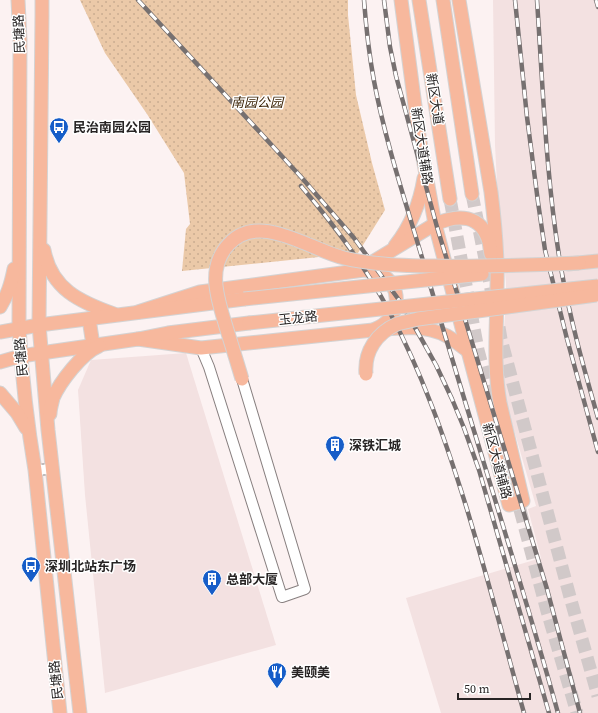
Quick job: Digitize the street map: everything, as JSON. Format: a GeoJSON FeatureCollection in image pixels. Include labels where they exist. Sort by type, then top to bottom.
{"type":"FeatureCollection","features":[{"type":"Feature","properties":{"kind":"main road","name":"民塘路"},"geometry":{"type":"LineString","coordinates":[[18,0],[20,40],[20,356],[35,470],[60,713]]}},
{"type":"Feature","properties":{"kind":"main road","name":"民塘路"},"geometry":{"type":"LineString","coordinates":[[42,0],[40,228],[41,353],[52,468],[80,713]]}},
{"type":"Feature","properties":{"kind":"main road","name":"新区大道辅路"},"geometry":{"type":"LineString","coordinates":[[401,0],[419,136],[435,224],[509,505],[523,501],[497,387],[497,285],[495,223],[492,192],[459,0]]}},
{"type":"Feature","properties":{"kind":"main road","name":"新区大道"},"geometry":{"type":"LineString","coordinates":[[419,0],[450,199]]}},
{"type":"Feature","properties":{"kind":"main road","name":"新区大道"},"geometry":{"type":"LineString","coordinates":[[443,0],[472,194]]}},
{"type":"Feature","properties":{"kind":"main road"},"geometry":{"type":"LineString","coordinates":[[388,254],[403,235],[413,216],[422,189],[425,171]]}},
{"type":"Feature","properties":{"kind":"main road"},"geometry":{"type":"LineString","coordinates":[[357,271],[443,220],[466,218],[481,227],[489,242],[497,285]]}},
{"type":"Feature","properties":{"kind":"main road"},"geometry":{"type":"LineString","coordinates":[[40,228],[45,256],[51,272],[62,287],[80,300],[95,308],[117,316]]}},
{"type":"Feature","properties":{"kind":"main road"},"geometry":{"type":"LineString","coordinates":[[242,379],[218,297],[215,280],[217,264],[224,250],[228,244],[241,235],[257,231],[272,232],[286,235],[339,257],[362,262],[402,266],[479,267],[579,263]]}},
{"type":"Feature","properties":{"kind":"main road"},"geometry":{"type":"LineString","coordinates":[[0,307],[12,282],[19,240]]}},
{"type":"Feature","properties":{"kind":"main road","name":"玉龙路"},"geometry":{"type":"LineString","coordinates":[[0,332],[40,325],[244,299],[598,261]]}},
{"type":"Feature","properties":{"kind":"main road"},"geometry":{"type":"LineString","coordinates":[[138,312],[200,292],[357,271],[372,271],[387,278],[395,292],[396,300],[392,316],[387,322],[373,330]]}},
{"type":"Feature","properties":{"kind":"main road","name":"玉龙路"},"geometry":{"type":"LineString","coordinates":[[0,362],[20,356],[138,339],[168,333],[598,286]]}},
{"type":"Feature","properties":{"kind":"main road"},"geometry":{"type":"LineString","coordinates":[[366,374],[366,358],[375,341],[383,332],[398,324],[418,319],[598,295]]}},
{"type":"Feature","properties":{"kind":"main road"},"geometry":{"type":"LineString","coordinates":[[48,430],[53,400],[62,383],[80,361],[97,345],[89,319]]}},
{"type":"Feature","properties":{"kind":"main road"},"geometry":{"type":"LineString","coordinates":[[138,339],[201,348],[304,336],[411,328],[432,331],[447,336],[468,351]]}},
{"type":"Feature","properties":{"kind":"main road"},"geometry":{"type":"LineString","coordinates":[[0,393],[17,413],[29,432]]}},
{"type":"Feature","properties":{"kind":"street"},"geometry":{"type":"LineString","coordinates":[[201,348],[209,366],[282,597],[305,589],[242,379]]}},
{"type":"Feature","properties":{"kind":"street"},"geometry":{"type":"LineString","coordinates":[[35,470],[52,468]]}},
{"type":"Feature","properties":{"kind":"shaded area"},"geometry":{"type":"Polygon","coordinates":[[[493,0],[598,0],[598,713],[441,713],[406,598],[541,558],[528,509],[536,506],[500,382],[506,283],[498,202],[495,145],[493,0]]]}},
{"type":"Feature","properties":{"kind":"shaded area"},"geometry":{"type":"Polygon","coordinates":[[[186,353],[276,645],[105,693],[85,495],[78,390],[91,360],[186,353]]]}},
{"type":"Feature","properties":{"kind":"green space","name":"南园公园"},"geometry":{"type":"Polygon","coordinates":[[[80,0],[348,0],[348,15],[356,95],[385,210],[358,253],[182,271],[186,229],[190,224],[184,173],[147,114],[105,53],[80,0]]]}},
{"type":"Feature","properties":{"kind":"tunnel"},"geometry":{"type":"LineString","coordinates":[[472,194],[494,304]]}},
{"type":"Feature","properties":{"kind":"tunnel"},"geometry":{"type":"LineString","coordinates":[[450,199],[478,350],[509,468]]}},
{"type":"Feature","properties":{"kind":"tunnel"},"geometry":{"type":"LineString","coordinates":[[499,327],[570,597],[598,696]]}},
{"type":"Feature","properties":{"kind":"tunnel"},"geometry":{"type":"LineString","coordinates":[[515,491],[547,611],[577,713]]}},
{"type":"Feature","properties":{"kind":"railway"},"geometry":{"type":"LineString","coordinates":[[138,0],[302,178],[354,238],[399,300],[417,331],[436,365],[452,399],[479,470],[549,713]]}},
{"type":"Feature","properties":{"kind":"railway"},"geometry":{"type":"LineString","coordinates":[[364,0],[374,81],[391,153],[558,713]]}},
{"type":"Feature","properties":{"kind":"railway"},"geometry":{"type":"LineString","coordinates":[[384,0],[390,47],[396,76],[437,227],[547,589],[580,713]]}},
{"type":"Feature","properties":{"kind":"railway"},"geometry":{"type":"LineString","coordinates":[[515,0],[527,117],[545,250],[567,339],[598,452]]}},
{"type":"Feature","properties":{"kind":"railway"},"geometry":{"type":"LineString","coordinates":[[537,0],[548,168],[556,235],[569,306],[598,418]]}},
{"type":"Feature","properties":{"kind":"railway"},"geometry":{"type":"LineString","coordinates":[[596,0],[598,7]]}},
{"type":"Feature","properties":{"kind":"railway"},"geometry":{"type":"LineString","coordinates":[[301,186],[337,230],[369,276],[379,292],[412,357],[432,406],[466,506],[524,713]]}},
{"type":"Feature","properties":{"kind":"place","name":"民治南园公园"},"geometry":{"type":"Point","coordinates":[59,144]}},
{"type":"Feature","properties":{"kind":"place","name":"深铁汇城"},"geometry":{"type":"Point","coordinates":[335,462]}},
{"type":"Feature","properties":{"kind":"place","name":"深圳北站东广场"},"geometry":{"type":"Point","coordinates":[31,583]}},
{"type":"Feature","properties":{"kind":"place","name":"总部大厦"},"geometry":{"type":"Point","coordinates":[212,596]}},
{"type":"Feature","properties":{"kind":"place","name":"美颐美"},"geometry":{"type":"Point","coordinates":[277,689]}}]}
